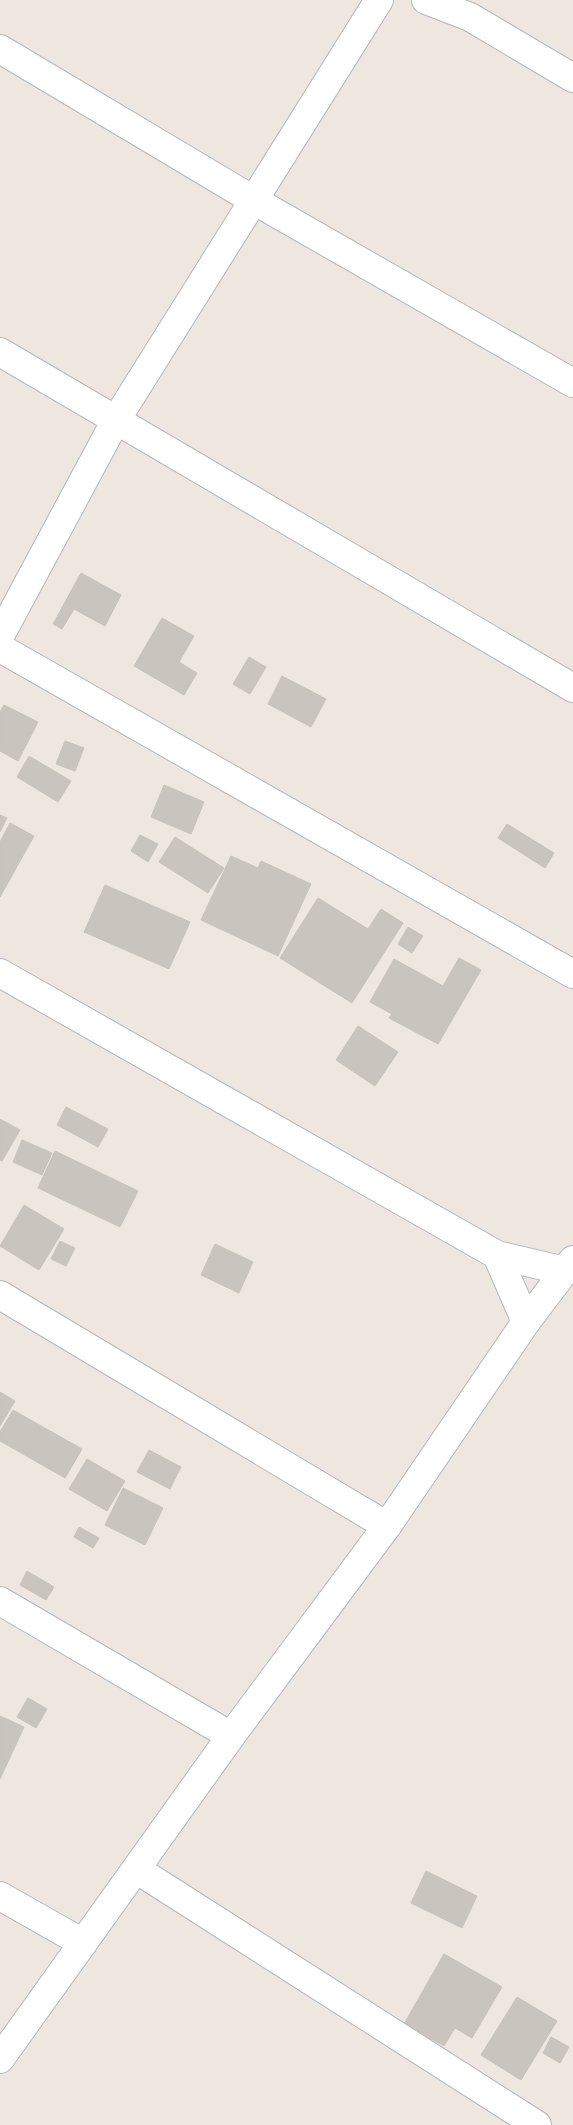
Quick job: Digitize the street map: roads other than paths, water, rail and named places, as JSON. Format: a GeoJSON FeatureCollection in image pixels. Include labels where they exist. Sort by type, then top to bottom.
{"type":"FeatureCollection","features":[{"type":"Feature","properties":{"kind":"street"},"geometry":{"type":"LineString","coordinates":[[0,636],[116,420],[255,201],[379,0]]}},
{"type":"Feature","properties":{"kind":"street"},"geometry":{"type":"LineString","coordinates":[[426,0],[470,17],[573,78]]}},
{"type":"Feature","properties":{"kind":"street"},"geometry":{"type":"LineString","coordinates":[[0,49],[255,201],[573,383]]}},
{"type":"Feature","properties":{"kind":"street"},"geometry":{"type":"LineString","coordinates":[[0,352],[573,688]]}},
{"type":"Feature","properties":{"kind":"street"},"geometry":{"type":"LineString","coordinates":[[0,648],[573,974]]}},
{"type":"Feature","properties":{"kind":"street"},"geometry":{"type":"LineString","coordinates":[[0,973],[497,1255],[570,1269],[526,1322],[387,1526],[231,1736],[0,2059]]}},
{"type":"Feature","properties":{"kind":"street"},"geometry":{"type":"LineString","coordinates":[[497,1255],[526,1322]]}},
{"type":"Feature","properties":{"kind":"street"},"geometry":{"type":"LineString","coordinates":[[0,1296],[387,1526]]}},
{"type":"Feature","properties":{"kind":"street"},"geometry":{"type":"LineString","coordinates":[[0,1601],[231,1736]]}},
{"type":"Feature","properties":{"kind":"street"},"geometry":{"type":"LineString","coordinates":[[136,1869],[537,2125]]}},
{"type":"Feature","properties":{"kind":"street"},"geometry":{"type":"LineString","coordinates":[[0,1896],[83,1944]]}}]}
